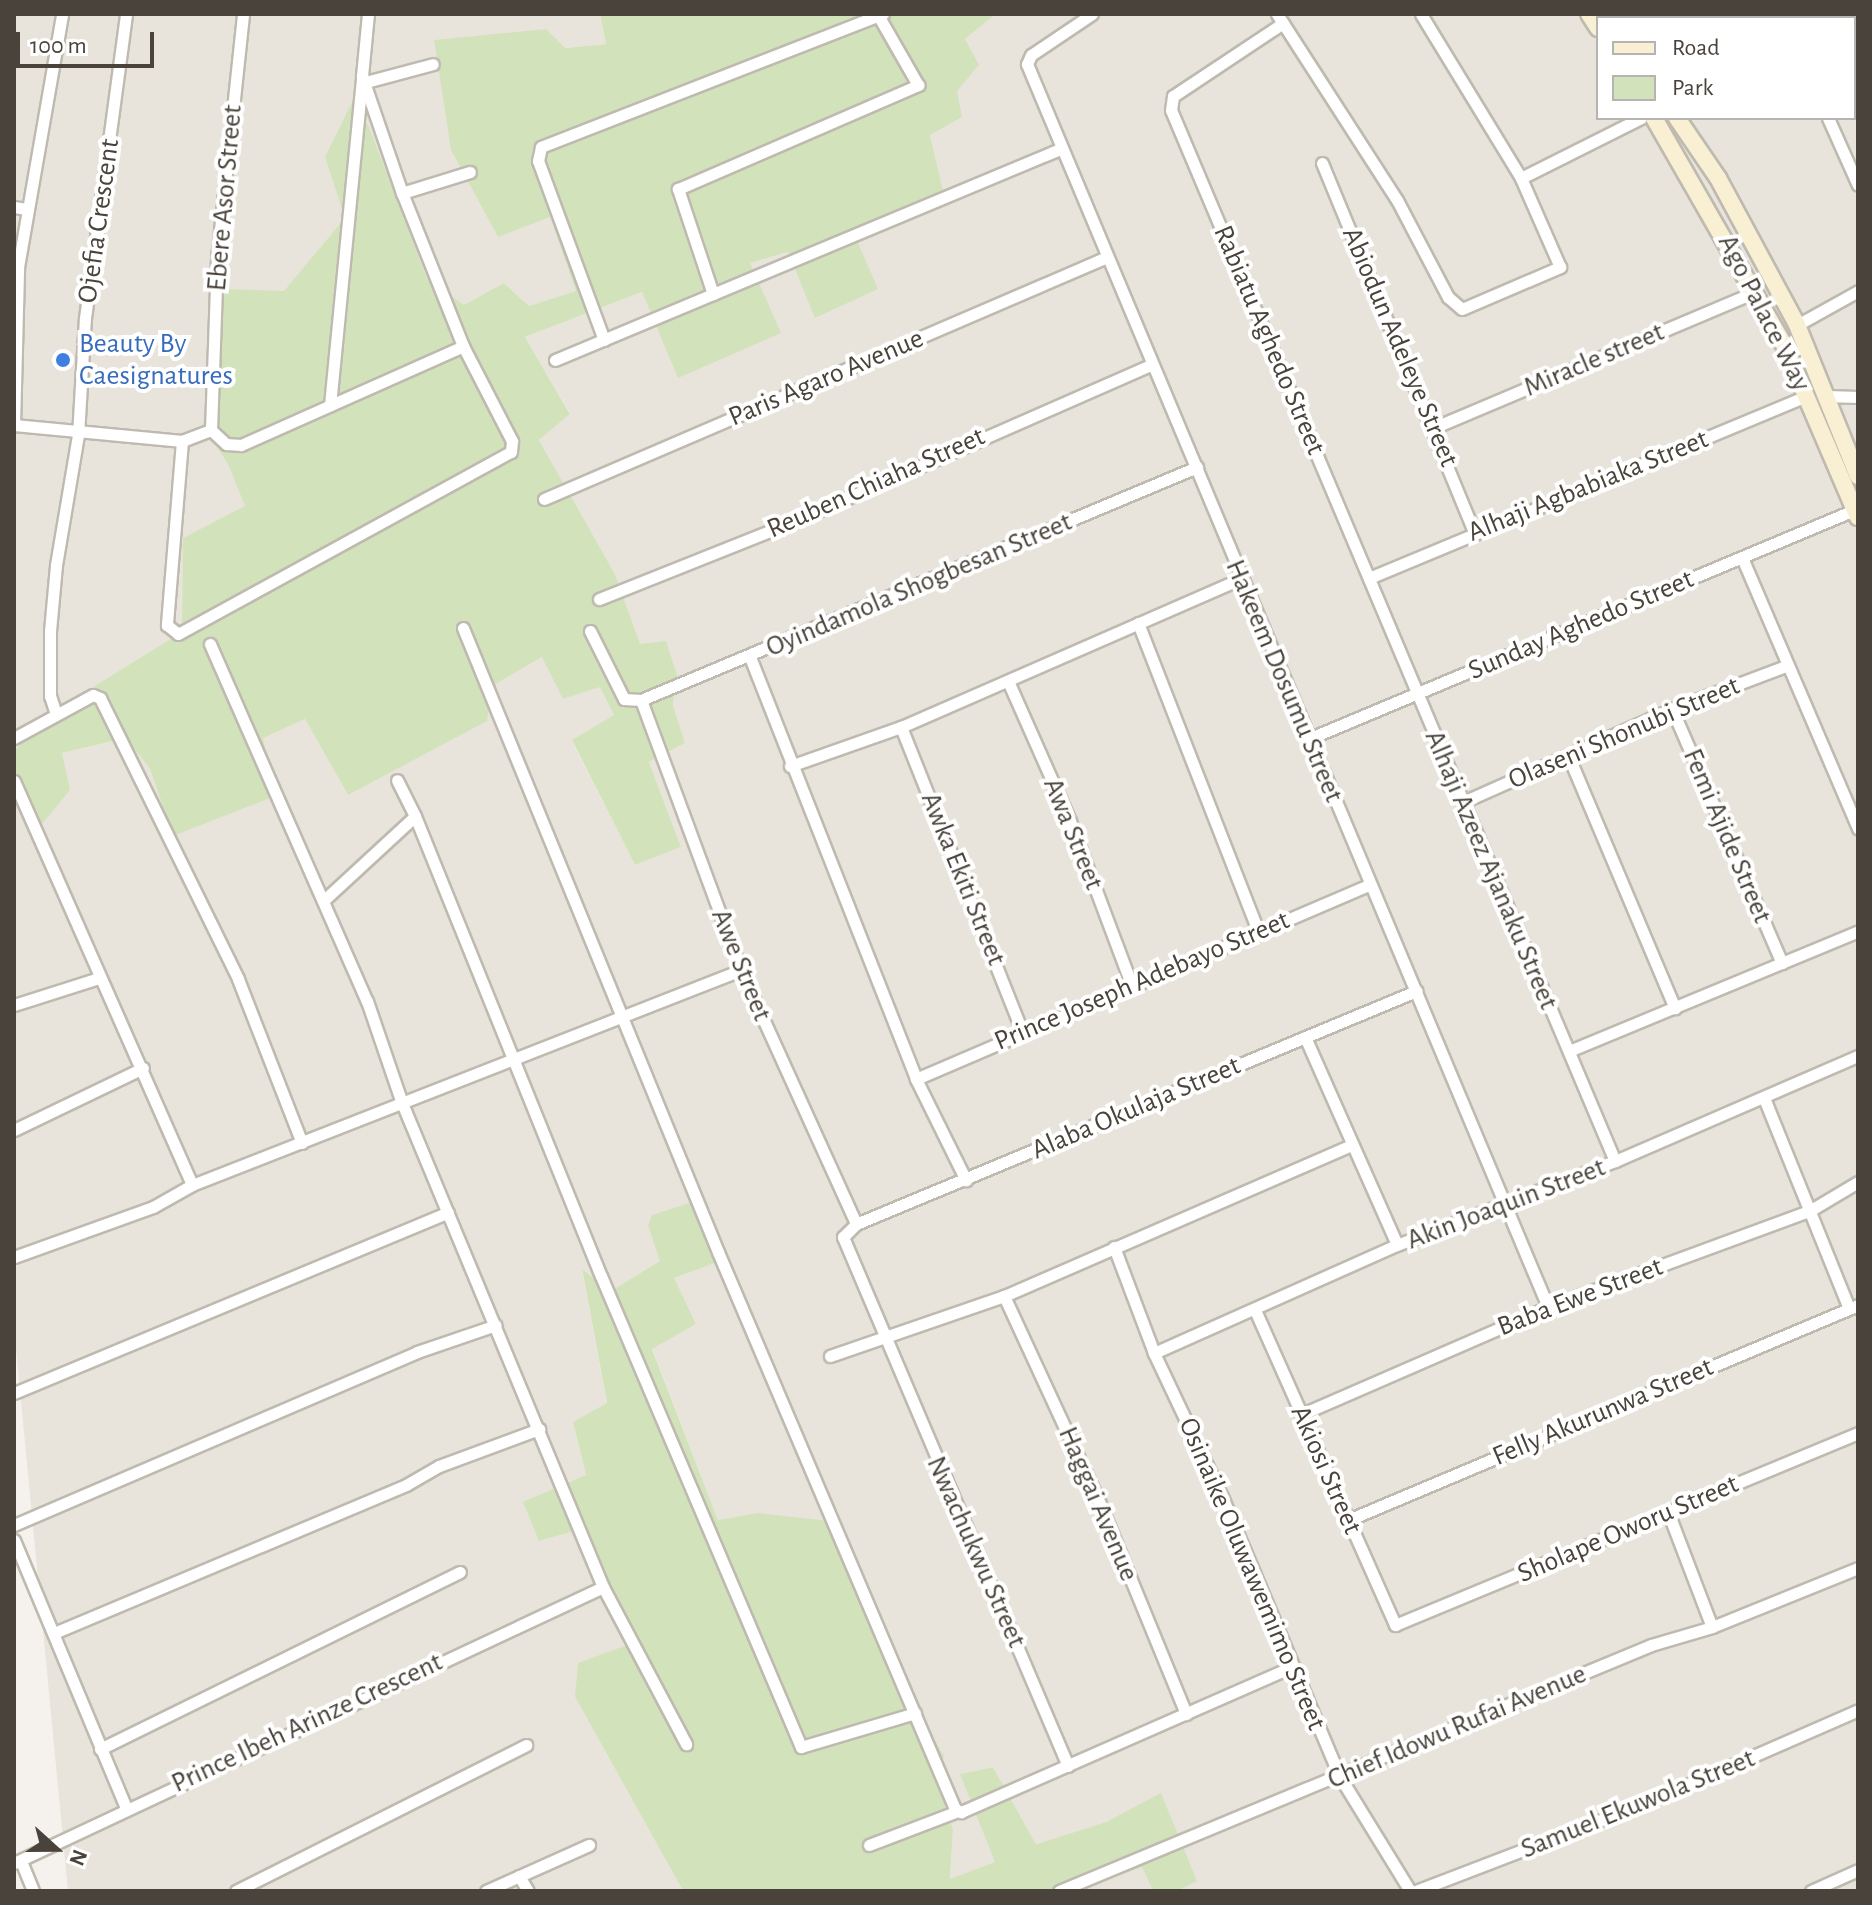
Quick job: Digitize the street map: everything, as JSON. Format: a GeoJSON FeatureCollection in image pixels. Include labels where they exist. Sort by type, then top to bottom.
{"type":"FeatureCollection","features":[{"type":"Feature","properties":{"kind":"main road","name":"Ago Palace Way"},"geometry":{"type":"LineString","coordinates":[[1655,120],[1755,292],[1807,396],[1856,514]]}},
{"type":"Feature","properties":{"kind":"main road","name":"Ago Palace Way"},"geometry":{"type":"LineString","coordinates":[[1678,120],[1722,185],[1797,325],[1858,476]]}},
{"type":"Feature","properties":{"kind":"main road"},"geometry":{"type":"LineString","coordinates":[[1699,192],[1722,185]]}},
{"type":"Feature","properties":{"kind":"main road"},"geometry":{"type":"LineString","coordinates":[[1709,209],[1732,203]]}},
{"type":"Feature","properties":{"kind":"street"},"geometry":{"type":"LineString","coordinates":[[62,14],[20,208],[14,425],[78,435],[182,441],[211,430],[226,444],[241,445],[463,346]]}},
{"type":"Feature","properties":{"kind":"street","name":"Ojefia Crescent"},"geometry":{"type":"LineString","coordinates":[[54,709],[56,565],[78,435],[85,318],[126,14]]}},
{"type":"Feature","properties":{"kind":"street","name":"Ebere Asor Street"},"geometry":{"type":"LineString","coordinates":[[211,430],[217,258],[243,14]]}},
{"type":"Feature","properties":{"kind":"street"},"geometry":{"type":"LineString","coordinates":[[330,405],[368,14]]}},
{"type":"Feature","properties":{"kind":"street","name":"Hakeem Dosumu Street"},"geometry":{"type":"LineString","coordinates":[[1092,14],[1031,55],[1027,64],[1151,365],[1197,467],[1240,579],[1368,885],[1416,991],[1548,1307]]}},
{"type":"Feature","properties":{"kind":"street"},"geometry":{"type":"LineString","coordinates":[[1280,18],[1397,200],[1453,306],[1462,309],[1560,267],[1521,178],[1421,14]]}},
{"type":"Feature","properties":{"kind":"street"},"geometry":{"type":"LineString","coordinates":[[604,340],[538,161],[541,147],[881,15],[918,85],[678,189],[713,294]]}},
{"type":"Feature","properties":{"kind":"street","name":"Rabiatu Aghedo Street"},"geometry":{"type":"LineString","coordinates":[[1280,18],[1173,96],[1170,103],[1369,578]]}},
{"type":"Feature","properties":{"kind":"street"},"geometry":{"type":"LineString","coordinates":[[364,79],[433,64]]}},
{"type":"Feature","properties":{"kind":"street"},"geometry":{"type":"LineString","coordinates":[[182,441],[167,625],[178,634],[511,452],[512,441],[463,346],[402,193],[364,79]]}},
{"type":"Feature","properties":{"kind":"street"},"geometry":{"type":"LineString","coordinates":[[1521,178],[1637,120]]}},
{"type":"Feature","properties":{"kind":"street"},"geometry":{"type":"LineString","coordinates":[[1829,120],[1854,165],[1858,185]]}},
{"type":"Feature","properties":{"kind":"street"},"geometry":{"type":"LineString","coordinates":[[555,360],[1060,149]]}},
{"type":"Feature","properties":{"kind":"street","name":"Abiodun Adeleye Street"},"geometry":{"type":"LineString","coordinates":[[1322,163],[1474,532]]}},
{"type":"Feature","properties":{"kind":"street"},"geometry":{"type":"LineString","coordinates":[[402,193],[470,172]]}},
{"type":"Feature","properties":{"kind":"street","name":"Paris Agaro Avenue"},"geometry":{"type":"LineString","coordinates":[[544,499],[1107,257]]}},
{"type":"Feature","properties":{"kind":"street"},"geometry":{"type":"LineString","coordinates":[[1797,325],[1858,291]]}},
{"type":"Feature","properties":{"kind":"street","name":"Miracle street"},"geometry":{"type":"LineString","coordinates":[[1433,428],[1755,292]]}},
{"type":"Feature","properties":{"kind":"street","name":"Reuben Chiaha Street"},"geometry":{"type":"LineString","coordinates":[[599,599],[795,521],[1151,365]]}},
{"type":"Feature","properties":{"kind":"street","name":"Alhaji Agbabiaka Street"},"geometry":{"type":"LineString","coordinates":[[1369,578],[1807,396]]}},
{"type":"Feature","properties":{"kind":"street"},"geometry":{"type":"LineString","coordinates":[[1826,396],[1858,397]]}},
{"type":"Feature","properties":{"kind":"street","name":"Oyindamola Shogbesan Street"},"geometry":{"type":"LineString","coordinates":[[641,700],[750,657],[1197,467]]}},
{"type":"Feature","properties":{"kind":"street","name":"Sunday Aghedo Street"},"geometry":{"type":"LineString","coordinates":[[1308,739],[1856,514]]}},
{"type":"Feature","properties":{"kind":"street"},"geometry":{"type":"LineString","coordinates":[[1743,560],[1858,828]]}},
{"type":"Feature","properties":{"kind":"street","name":"Alhaji Azeez Ajanaku Street"},"geometry":{"type":"LineString","coordinates":[[1369,578],[1415,694],[1615,1161]]}},
{"type":"Feature","properties":{"kind":"street"},"geometry":{"type":"LineString","coordinates":[[790,766],[901,727],[1240,579]]}},
{"type":"Feature","properties":{"kind":"street"},"geometry":{"type":"LineString","coordinates":[[1138,623],[1258,930]]}},
{"type":"Feature","properties":{"kind":"street"},"geometry":{"type":"LineString","coordinates":[[463,628],[627,1019],[718,1252],[960,1812]]}},
{"type":"Feature","properties":{"kind":"street"},"geometry":{"type":"LineString","coordinates":[[590,631],[624,699],[641,700]]}},
{"type":"Feature","properties":{"kind":"street"},"geometry":{"type":"LineString","coordinates":[[210,644],[323,901],[402,1103],[603,1587],[686,1744]]}},
{"type":"Feature","properties":{"kind":"street"},"geometry":{"type":"LineString","coordinates":[[750,657],[790,766],[916,1079],[966,1180]]}},
{"type":"Feature","properties":{"kind":"street","name":"Olaseni Shonubi Street"},"geometry":{"type":"LineString","coordinates":[[1463,802],[1672,709],[1786,666]]}},
{"type":"Feature","properties":{"kind":"street","name":"Awa Street"},"geometry":{"type":"LineString","coordinates":[[1008,681],[1070,821],[1133,989]]}},
{"type":"Feature","properties":{"kind":"street"},"geometry":{"type":"LineString","coordinates":[[14,738],[54,709],[93,695],[100,698],[238,979],[302,1143]]}},
{"type":"Feature","properties":{"kind":"street","name":"Awe Street"},"geometry":{"type":"LineString","coordinates":[[641,700],[741,970],[856,1224]]}},
{"type":"Feature","properties":{"kind":"street","name":"Femi Ajide Street"},"geometry":{"type":"LineString","coordinates":[[1672,709],[1782,963]]}},
{"type":"Feature","properties":{"kind":"street","name":"Awka Ekiti Street"},"geometry":{"type":"LineString","coordinates":[[901,727],[1022,1031]]}},
{"type":"Feature","properties":{"kind":"street"},"geometry":{"type":"LineString","coordinates":[[1568,755],[1675,1008]]}},
{"type":"Feature","properties":{"kind":"street"},"geometry":{"type":"LineString","coordinates":[[397,780],[415,816],[514,1063],[801,1747],[915,1713]]}},
{"type":"Feature","properties":{"kind":"street"},"geometry":{"type":"LineString","coordinates":[[14,781],[192,1185]]}},
{"type":"Feature","properties":{"kind":"street"},"geometry":{"type":"LineString","coordinates":[[323,901],[415,816]]}},
{"type":"Feature","properties":{"kind":"street","name":"Prince Joseph Adebayo Street"},"geometry":{"type":"LineString","coordinates":[[916,1079],[1022,1031],[1133,989],[1258,930],[1368,885]]}},
{"type":"Feature","properties":{"kind":"street"},"geometry":{"type":"LineString","coordinates":[[1569,1051],[1858,931]]}},
{"type":"Feature","properties":{"kind":"street"},"geometry":{"type":"LineString","coordinates":[[14,1257],[153,1207],[192,1185],[627,1019],[741,970]]}},
{"type":"Feature","properties":{"kind":"street"},"geometry":{"type":"LineString","coordinates":[[14,1005],[99,978]]}},
{"type":"Feature","properties":{"kind":"street","name":"Alaba Okulaja Street"},"geometry":{"type":"LineString","coordinates":[[856,1224],[1416,991]]}},
{"type":"Feature","properties":{"kind":"street"},"geometry":{"type":"LineString","coordinates":[[1305,1037],[1397,1245]]}},
{"type":"Feature","properties":{"kind":"street","name":"Akin Joaquin Street"},"geometry":{"type":"LineString","coordinates":[[1154,1353],[1397,1245],[1615,1161],[1858,1056]]}},
{"type":"Feature","properties":{"kind":"street"},"geometry":{"type":"LineString","coordinates":[[14,1130],[143,1068]]}},
{"type":"Feature","properties":{"kind":"street"},"geometry":{"type":"LineString","coordinates":[[1764,1098],[1854,1306]]}},
{"type":"Feature","properties":{"kind":"street"},"geometry":{"type":"LineString","coordinates":[[830,1356],[1004,1296],[1352,1145]]}},
{"type":"Feature","properties":{"kind":"street","name":"Baba Ewe Street"},"geometry":{"type":"LineString","coordinates":[[1302,1414],[1548,1307],[1811,1210],[1858,1182]]}},
{"type":"Feature","properties":{"kind":"street"},"geometry":{"type":"LineString","coordinates":[[14,1393],[448,1212]]}},
{"type":"Feature","properties":{"kind":"street","name":"Nwachukwu Street"},"geometry":{"type":"LineString","coordinates":[[856,1224],[846,1231],[845,1244],[1068,1766]]}},
{"type":"Feature","properties":{"kind":"street","name":"Osinaike Oluwawemimo Street"},"geometry":{"type":"LineString","coordinates":[[1114,1247],[1154,1353],[1340,1777],[1413,1891]]}},
{"type":"Feature","properties":{"kind":"street","name":"Haggai Avenue"},"geometry":{"type":"LineString","coordinates":[[1004,1296],[1100,1504],[1186,1714]]}},
{"type":"Feature","properties":{"kind":"street","name":"Felly Akurunwa Street"},"geometry":{"type":"LineString","coordinates":[[1348,1520],[1854,1306]]}},
{"type":"Feature","properties":{"kind":"street","name":"Akiosi Street"},"geometry":{"type":"LineString","coordinates":[[1255,1310],[1392,1622],[1399,1625]]}},
{"type":"Feature","properties":{"kind":"street"},"geometry":{"type":"LineString","coordinates":[[14,1525],[417,1352],[496,1325]]}},
{"type":"Feature","properties":{"kind":"street"},"geometry":{"type":"LineString","coordinates":[[54,1633],[406,1485],[439,1466],[539,1429]]}},
{"type":"Feature","properties":{"kind":"street","name":"Sholape Oworu Street"},"geometry":{"type":"LineString","coordinates":[[1399,1625],[1858,1433]]}},
{"type":"Feature","properties":{"kind":"street"},"geometry":{"type":"LineString","coordinates":[[1668,1512],[1712,1627]]}},
{"type":"Feature","properties":{"kind":"street"},"geometry":{"type":"LineString","coordinates":[[14,1540],[126,1808]]}},
{"type":"Feature","properties":{"kind":"street","name":"Chief Idowu Rufai Avenue"},"geometry":{"type":"LineString","coordinates":[[1059,1891],[1340,1777],[1638,1650],[1712,1627],[1858,1568]]}},
{"type":"Feature","properties":{"kind":"street"},"geometry":{"type":"LineString","coordinates":[[100,1749],[460,1572]]}},
{"type":"Feature","properties":{"kind":"street","name":"Prince Ibeh Arinze Crescent"},"geometry":{"type":"LineString","coordinates":[[17,1862],[126,1808],[300,1732],[438,1662],[603,1587]]}},
{"type":"Feature","properties":{"kind":"street"},"geometry":{"type":"LineString","coordinates":[[869,1845],[960,1812],[1292,1667]]}},
{"type":"Feature","properties":{"kind":"street","name":"Samuel Ekuwola Street"},"geometry":{"type":"LineString","coordinates":[[1413,1891],[1650,1801],[1858,1710]]}},
{"type":"Feature","properties":{"kind":"street"},"geometry":{"type":"LineString","coordinates":[[236,1891],[526,1745]]}},
{"type":"Feature","properties":{"kind":"street"},"geometry":{"type":"LineString","coordinates":[[486,1891],[589,1845]]}},
{"type":"Feature","properties":{"kind":"street"},"geometry":{"type":"LineString","coordinates":[[17,1862],[33,1891]]}},
{"type":"Feature","properties":{"kind":"street"},"geometry":{"type":"LineString","coordinates":[[1811,1891],[1858,1870]]}},
{"type":"Feature","properties":{"kind":"street"},"geometry":{"type":"LineString","coordinates":[[519,1876],[528,1891]]}},
{"type":"Feature","properties":{"kind":"shaded area"},"geometry":{"type":"Polygon","coordinates":[[[14,14],[600,14],[606,44],[565,48],[550,217],[577,291],[529,306],[504,283],[183,632],[59,708],[14,751],[14,14]]]}},
{"type":"Feature","properties":{"kind":"shaded area"},"geometry":{"type":"Polygon","coordinates":[[[996,14],[1858,14],[1858,1891],[1178,1891],[1196,1881],[1161,1794],[1106,1822],[1036,1844],[993,1767],[961,1774],[996,1862],[950,1880],[953,1830],[758,1513],[718,1520],[652,1348],[696,1324],[648,1227],[661,1261],[611,1291],[582,1270],[607,1404],[573,1422],[586,1475],[539,1541],[585,1528],[628,1645],[575,1697],[683,1891],[68,1891],[14,1328],[14,779],[40,824],[62,753],[126,738],[150,769],[173,835],[262,737],[305,719],[348,795],[491,686],[542,657],[601,686],[615,716],[572,741],[635,865],[681,847],[649,762],[685,743],[673,705],[677,675],[640,645],[615,574],[539,440],[570,413],[525,337],[642,292],[679,377],[750,263],[788,252],[877,289],[852,229],[943,190],[930,135],[957,91],[965,39],[996,14]]]}},
{"type":"Feature","properties":{"kind":"shaded area"},"geometry":{"type":"Polygon","coordinates":[[[1142,1867],[1153,1891],[1077,1891],[1142,1867]]]}},
{"type":"Feature","properties":{"kind":"green space"},"geometry":{"type":"Polygon","coordinates":[[[600,14],[996,14],[965,39],[979,65],[957,91],[962,117],[930,135],[943,190],[852,229],[878,289],[815,318],[788,252],[750,263],[781,333],[678,378],[642,292],[525,337],[570,414],[539,440],[615,574],[640,644],[666,641],[677,675],[673,705],[685,743],[649,762],[681,847],[635,865],[572,740],[614,715],[600,687],[563,699],[542,657],[492,686],[487,721],[348,795],[305,719],[263,738],[275,796],[173,836],[150,769],[126,738],[62,753],[70,790],[41,825],[14,779],[14,751],[59,708],[182,632],[183,538],[245,506],[228,464],[203,425],[221,289],[284,291],[345,218],[325,157],[353,100],[369,127],[427,279],[464,305],[504,283],[529,306],[576,291],[550,217],[498,237],[451,150],[434,40],[546,29],[565,48],[606,44],[600,14]]]}},
{"type":"Feature","properties":{"kind":"green space"},"geometry":{"type":"Polygon","coordinates":[[[692,1202],[720,1261],[674,1278],[696,1324],[652,1349],[718,1520],[757,1513],[830,1521],[898,1677],[944,1756],[937,1780],[953,1830],[950,1879],[995,1862],[960,1774],[993,1767],[1036,1844],[1106,1822],[1161,1793],[1197,1881],[1178,1891],[1153,1891],[1142,1867],[1077,1891],[683,1891],[575,1697],[578,1663],[627,1645],[585,1528],[539,1541],[523,1502],[586,1475],[573,1422],[607,1403],[582,1269],[611,1291],[660,1261],[648,1226],[652,1215],[692,1202]]]}},
{"type":"Feature","properties":{"kind":"place","name":"Beauty By Caesignatures"},"geometry":{"type":"Point","coordinates":[63,360]}}]}
